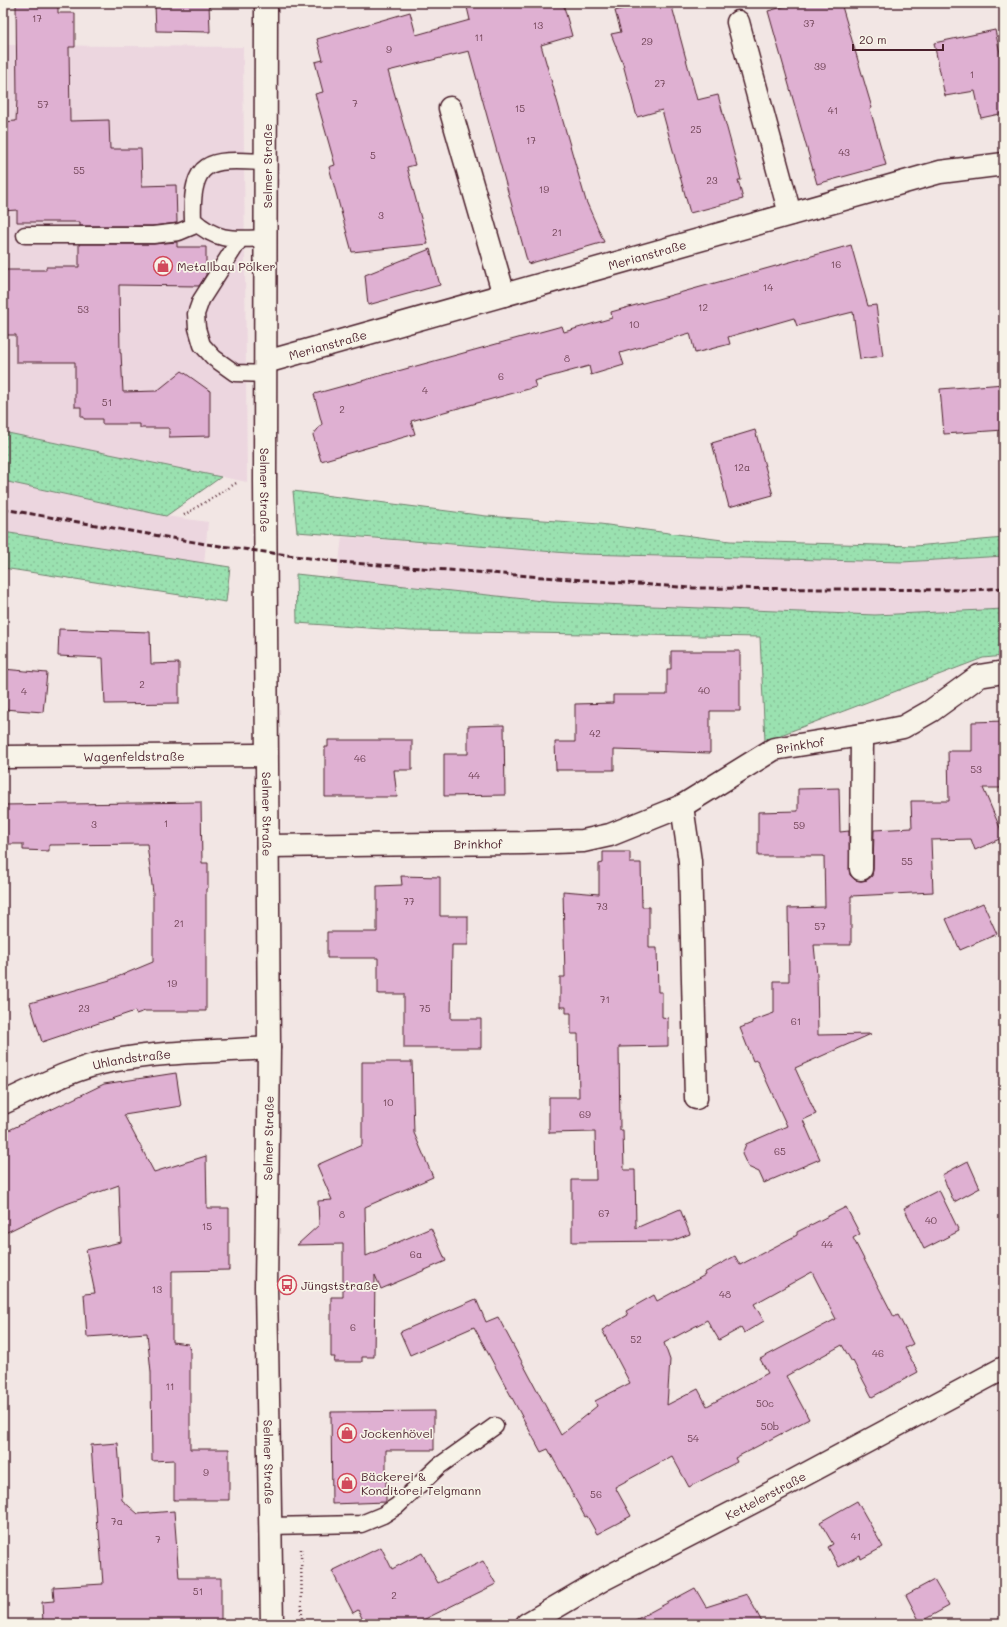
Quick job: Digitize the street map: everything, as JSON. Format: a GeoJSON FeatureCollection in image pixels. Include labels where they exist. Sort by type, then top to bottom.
{"type":"FeatureCollection","features":[{"type":"Feature","properties":{"kind":"street","name":"Selmer Straße"},"geometry":{"type":"LineString","coordinates":[[266,3],[266,755],[269,1048],[266,1287],[272,1624]]}},
{"type":"Feature","properties":{"kind":"street"},"geometry":{"type":"LineString","coordinates":[[738,22],[790,214]]}},
{"type":"Feature","properties":{"kind":"street"},"geometry":{"type":"LineString","coordinates":[[450,108],[504,295]]}},
{"type":"Feature","properties":{"kind":"street","name":"Merianstraße"},"geometry":{"type":"LineString","coordinates":[[266,368],[504,295],[940,172],[1004,164]]}},
{"type":"Feature","properties":{"kind":"street","name":"Brinkhof"},"geometry":{"type":"LineString","coordinates":[[268,846],[524,843],[583,841],[610,835],[682,806],[774,749],[903,727],[931,711],[978,676],[1004,672]]}},
{"type":"Feature","properties":{"kind":"street"},"geometry":{"type":"LineString","coordinates":[[862,735],[862,869]]}},
{"type":"Feature","properties":{"kind":"street","name":"Wagenfeldstraße"},"geometry":{"type":"LineString","coordinates":[[3,757],[266,755]]}},
{"type":"Feature","properties":{"kind":"street"},"geometry":{"type":"LineString","coordinates":[[682,806],[690,861],[696,1098]]}},
{"type":"Feature","properties":{"kind":"street","name":"Uhlandstraße"},"geometry":{"type":"LineString","coordinates":[[3,1103],[57,1077],[110,1061],[164,1055],[269,1048]]}},
{"type":"Feature","properties":{"kind":"street","name":"Kettelerstraße"},"geometry":{"type":"LineString","coordinates":[[527,1624],[602,1580],[763,1497],[1004,1368]]}},
{"type":"Feature","properties":{"kind":"lane"},"geometry":{"type":"LineString","coordinates":[[266,162],[224,161],[207,165],[196,178],[192,200],[193,220],[206,231],[225,239],[266,238]]}},
{"type":"Feature","properties":{"kind":"lane"},"geometry":{"type":"LineString","coordinates":[[24,235],[153,235],[179,232],[198,224]]}},
{"type":"Feature","properties":{"kind":"lane"},"geometry":{"type":"LineString","coordinates":[[240,239],[201,300],[196,314],[197,328],[202,345],[214,358],[235,373],[266,368]]}},
{"type":"Feature","properties":{"kind":"lane"},"geometry":{"type":"LineString","coordinates":[[270,1526],[361,1524],[383,1515],[397,1506],[439,1466],[494,1426]]}},
{"type":"Feature","properties":{"kind":"path"},"geometry":{"type":"LineString","coordinates":[[184,515],[236,482]]}},
{"type":"Feature","properties":{"kind":"shaded area"},"geometry":{"type":"Polygon","coordinates":[[[3,45],[243,47],[247,482],[3,432],[3,45]]]}},
{"type":"Feature","properties":{"kind":"shaded area"},"geometry":{"type":"Polygon","coordinates":[[[3,481],[166,516],[208,522],[204,564],[3,532],[3,481]]]}},
{"type":"Feature","properties":{"kind":"shaded area"},"geometry":{"type":"Polygon","coordinates":[[[342,537],[581,554],[902,562],[1004,556],[1004,609],[875,615],[552,602],[337,579],[342,537]]]}},
{"type":"Feature","properties":{"kind":"green space"},"geometry":{"type":"Polygon","coordinates":[[[3,432],[221,477],[166,516],[3,481],[3,432]]]}},
{"type":"Feature","properties":{"kind":"green space"},"geometry":{"type":"Polygon","coordinates":[[[293,491],[486,516],[600,524],[730,541],[915,546],[1004,538],[1004,556],[902,562],[581,554],[297,532],[293,491]]]}},
{"type":"Feature","properties":{"kind":"green space"},"geometry":{"type":"Polygon","coordinates":[[[3,532],[230,567],[226,602],[3,568],[3,532]]]}},
{"type":"Feature","properties":{"kind":"green space"},"geometry":{"type":"Polygon","coordinates":[[[296,574],[552,602],[875,615],[1004,609],[1004,656],[983,658],[765,741],[760,637],[411,631],[297,623],[296,574]]]}},
{"type":"Feature","properties":{"kind":"building"},"geometry":{"type":"Polygon","coordinates":[[[16,3],[58,3],[58,13],[75,13],[75,47],[69,47],[70,121],[109,120],[110,149],[141,149],[142,186],[176,185],[177,223],[152,226],[80,226],[80,222],[17,222],[17,210],[3,211],[3,122],[16,121],[16,3]]]}},
{"type":"Feature","properties":{"kind":"building"},"geometry":{"type":"Polygon","coordinates":[[[167,3],[209,3],[210,32],[156,31],[155,5],[166,5],[167,3]]]}},
{"type":"Feature","properties":{"kind":"building"},"geometry":{"type":"Polygon","coordinates":[[[466,3],[563,3],[572,36],[541,45],[586,201],[604,242],[528,264],[469,51],[388,71],[415,165],[407,167],[428,244],[352,252],[329,167],[335,165],[315,94],[323,92],[315,62],[323,60],[317,39],[410,12],[416,35],[470,20],[466,3]]]}},
{"type":"Feature","properties":{"kind":"building"},"geometry":{"type":"Polygon","coordinates":[[[642,3],[671,3],[697,100],[718,95],[741,180],[738,180],[743,199],[690,213],[662,110],[637,117],[623,64],[611,34],[621,32],[615,11],[642,3]]]}},
{"type":"Feature","properties":{"kind":"building"},"geometry":{"type":"Polygon","coordinates":[[[797,3],[841,3],[872,108],[870,109],[886,165],[817,184],[768,11],[797,3]]]}},
{"type":"Feature","properties":{"kind":"building"},"geometry":{"type":"Polygon","coordinates":[[[995,30],[1004,71],[1004,113],[981,118],[975,91],[945,96],[934,43],[995,30]]]}},
{"type":"Feature","properties":{"kind":"building"},"geometry":{"type":"Polygon","coordinates":[[[177,242],[177,247],[206,247],[206,275],[199,286],[119,285],[120,353],[123,392],[157,391],[182,371],[210,391],[210,436],[169,437],[169,428],[140,428],[140,424],[102,424],[102,419],[84,419],[84,417],[81,417],[81,407],[75,407],[75,362],[16,362],[16,335],[3,335],[3,270],[46,270],[46,267],[79,267],[79,244],[153,244],[177,242]]]}},
{"type":"Feature","properties":{"kind":"building"},"geometry":{"type":"Polygon","coordinates":[[[851,245],[868,306],[876,305],[883,356],[860,359],[853,312],[797,326],[794,318],[728,337],[730,344],[695,353],[690,333],[620,353],[624,365],[591,375],[589,366],[534,381],[536,387],[411,421],[415,434],[321,461],[313,435],[322,424],[314,394],[562,326],[564,332],[612,318],[611,312],[851,245]]]}},
{"type":"Feature","properties":{"kind":"building"},"geometry":{"type":"Polygon","coordinates":[[[430,249],[440,285],[368,305],[365,275],[430,249]]]}},
{"type":"Feature","properties":{"kind":"building"},"geometry":{"type":"Polygon","coordinates":[[[1004,384],[1004,430],[944,434],[940,389],[1004,384]]]}},
{"type":"Feature","properties":{"kind":"building"},"geometry":{"type":"Polygon","coordinates":[[[755,430],[773,495],[729,507],[712,443],[755,430]]]}},
{"type":"Feature","properties":{"kind":"building"},"geometry":{"type":"Polygon","coordinates":[[[59,629],[150,632],[151,664],[179,663],[179,703],[105,704],[103,658],[58,656],[59,629]]]}},
{"type":"Feature","properties":{"kind":"building"},"geometry":{"type":"Polygon","coordinates":[[[671,651],[740,651],[740,711],[710,711],[710,753],[614,750],[614,770],[556,770],[555,742],[575,742],[575,704],[613,703],[613,695],[667,695],[667,669],[671,669],[671,651]]]}},
{"type":"Feature","properties":{"kind":"building"},"geometry":{"type":"Polygon","coordinates":[[[3,669],[47,673],[43,712],[3,709],[3,669]]]}},
{"type":"Feature","properties":{"kind":"building"},"geometry":{"type":"Polygon","coordinates":[[[1004,721],[1004,788],[983,788],[1004,837],[975,850],[971,839],[931,840],[933,892],[851,896],[851,945],[814,945],[817,975],[818,1035],[871,1034],[795,1068],[816,1114],[803,1120],[820,1159],[764,1183],[759,1172],[748,1167],[742,1154],[746,1144],[787,1126],[757,1060],[753,1061],[740,1028],[752,1023],[752,1021],[774,1013],[774,981],[789,981],[788,908],[825,907],[824,856],[758,856],[758,812],[798,811],[798,789],[839,788],[840,832],[849,831],[850,875],[855,880],[867,880],[872,876],[873,869],[874,830],[912,828],[911,801],[949,801],[948,751],[972,751],[972,722],[1004,721]]]}},
{"type":"Feature","properties":{"kind":"building"},"geometry":{"type":"Polygon","coordinates":[[[504,725],[505,795],[444,796],[444,754],[468,754],[468,726],[504,725]]]}},
{"type":"Feature","properties":{"kind":"building"},"geometry":{"type":"Polygon","coordinates":[[[328,740],[412,740],[412,770],[394,770],[397,797],[325,797],[325,747],[328,747],[328,740]]]}},
{"type":"Feature","properties":{"kind":"building"},"geometry":{"type":"Polygon","coordinates":[[[201,802],[202,863],[208,863],[208,888],[206,889],[206,1011],[145,1011],[136,1014],[135,1011],[42,1042],[30,1003],[110,980],[153,962],[153,893],[147,844],[49,845],[49,851],[23,850],[23,844],[3,844],[3,805],[201,802]]]}},
{"type":"Feature","properties":{"kind":"building"},"geometry":{"type":"Polygon","coordinates":[[[603,852],[630,852],[630,863],[641,863],[642,907],[649,907],[649,948],[657,948],[658,992],[662,992],[662,1017],[668,1018],[668,1046],[619,1047],[620,1130],[623,1130],[624,1170],[635,1170],[636,1228],[680,1209],[690,1234],[672,1241],[572,1242],[572,1180],[596,1180],[595,1132],[549,1133],[549,1097],[579,1097],[578,1034],[571,1034],[571,1013],[566,1013],[566,1007],[560,1007],[560,977],[565,977],[563,891],[599,894],[599,864],[603,863],[603,852]]]}},
{"type":"Feature","properties":{"kind":"building"},"geometry":{"type":"Polygon","coordinates":[[[401,876],[440,877],[440,916],[468,916],[468,945],[452,945],[451,1019],[481,1019],[481,1048],[404,1048],[404,994],[378,994],[378,958],[327,958],[327,932],[377,932],[377,886],[402,885],[401,876]]]}},
{"type":"Feature","properties":{"kind":"building"},"geometry":{"type":"Polygon","coordinates":[[[983,903],[997,934],[960,950],[946,919],[983,903]]]}},
{"type":"Feature","properties":{"kind":"building"},"geometry":{"type":"Polygon","coordinates":[[[362,1062],[412,1062],[414,1133],[433,1177],[365,1207],[366,1256],[431,1228],[446,1261],[381,1289],[375,1275],[374,1357],[362,1357],[362,1362],[334,1362],[335,1357],[331,1357],[331,1297],[343,1297],[343,1244],[297,1245],[319,1225],[318,1201],[332,1200],[317,1165],[362,1145],[362,1062]]]}},
{"type":"Feature","properties":{"kind":"building"},"geometry":{"type":"Polygon","coordinates":[[[176,1073],[181,1106],[124,1115],[154,1172],[206,1156],[207,1208],[229,1208],[229,1270],[172,1271],[172,1342],[188,1344],[190,1350],[190,1449],[229,1449],[229,1500],[174,1500],[174,1460],[152,1461],[151,1372],[147,1333],[87,1337],[84,1294],[95,1293],[86,1250],[121,1242],[119,1185],[58,1207],[3,1234],[3,1133],[104,1084],[176,1073]]]}},
{"type":"Feature","properties":{"kind":"building"},"geometry":{"type":"Polygon","coordinates":[[[968,1161],[980,1188],[954,1202],[942,1175],[968,1161]]]}},
{"type":"Feature","properties":{"kind":"building"},"geometry":{"type":"Polygon","coordinates":[[[939,1190],[959,1231],[924,1249],[904,1208],[939,1190]]]}},
{"type":"Feature","properties":{"kind":"building"},"geometry":{"type":"Polygon","coordinates":[[[846,1207],[860,1234],[853,1238],[894,1317],[898,1315],[913,1344],[905,1348],[918,1372],[872,1397],[853,1361],[852,1362],[842,1345],[786,1376],[809,1419],[735,1458],[737,1462],[689,1487],[672,1456],[615,1487],[631,1516],[597,1534],[587,1516],[585,1517],[548,1449],[541,1452],[474,1327],[410,1355],[400,1332],[476,1299],[486,1322],[498,1317],[561,1435],[597,1406],[595,1401],[630,1383],[602,1330],[628,1315],[626,1311],[654,1295],[657,1301],[705,1275],[704,1273],[735,1256],[740,1265],[797,1235],[797,1232],[846,1207]],[[812,1272],[754,1304],[764,1321],[744,1333],[741,1328],[719,1340],[707,1320],[664,1343],[670,1360],[667,1405],[698,1389],[707,1406],[768,1373],[760,1359],[836,1319],[812,1272]]]}},
{"type":"Feature","properties":{"kind":"building"},"geometry":{"type":"Polygon","coordinates":[[[434,1411],[434,1450],[386,1450],[386,1502],[332,1504],[331,1412],[434,1411]]]}},
{"type":"Feature","properties":{"kind":"building"},"geometry":{"type":"Polygon","coordinates":[[[118,1443],[122,1500],[138,1514],[174,1511],[179,1578],[221,1578],[221,1624],[43,1624],[42,1602],[54,1601],[53,1587],[103,1584],[91,1445],[118,1443]]]}},
{"type":"Feature","properties":{"kind":"building"},"geometry":{"type":"Polygon","coordinates":[[[857,1501],[883,1547],[861,1559],[860,1555],[839,1567],[828,1547],[833,1544],[820,1522],[857,1501]]]}},
{"type":"Feature","properties":{"kind":"building"},"geometry":{"type":"Polygon","coordinates":[[[381,1547],[392,1569],[422,1553],[438,1583],[483,1561],[496,1584],[415,1624],[365,1624],[358,1610],[353,1613],[332,1571],[381,1547]]]}},
{"type":"Feature","properties":{"kind":"building"},"geometry":{"type":"Polygon","coordinates":[[[934,1580],[949,1606],[920,1622],[906,1595],[934,1580]]]}},
{"type":"Feature","properties":{"kind":"building"},"geometry":{"type":"Polygon","coordinates":[[[695,1588],[706,1607],[747,1594],[763,1624],[628,1624],[695,1588]]]}},
{"type":"Feature","properties":{"kind":"railway"},"geometry":{"type":"LineString","coordinates":[[3,509],[206,544],[339,562],[693,588],[970,590],[1004,588]]}},
{"type":"Feature","properties":{"kind":"place","name":"Metallbau Pölker"},"geometry":{"type":"Point","coordinates":[163,266]}},
{"type":"Feature","properties":{"kind":"place","name":"Jüngststraße"},"geometry":{"type":"Point","coordinates":[287,1285]}},
{"type":"Feature","properties":{"kind":"place","name":"Jockenhövel"},"geometry":{"type":"Point","coordinates":[347,1433]}},
{"type":"Feature","properties":{"kind":"place","name":"Bäckerei & Konditorei Telgmann"},"geometry":{"type":"Point","coordinates":[347,1483]}}]}
